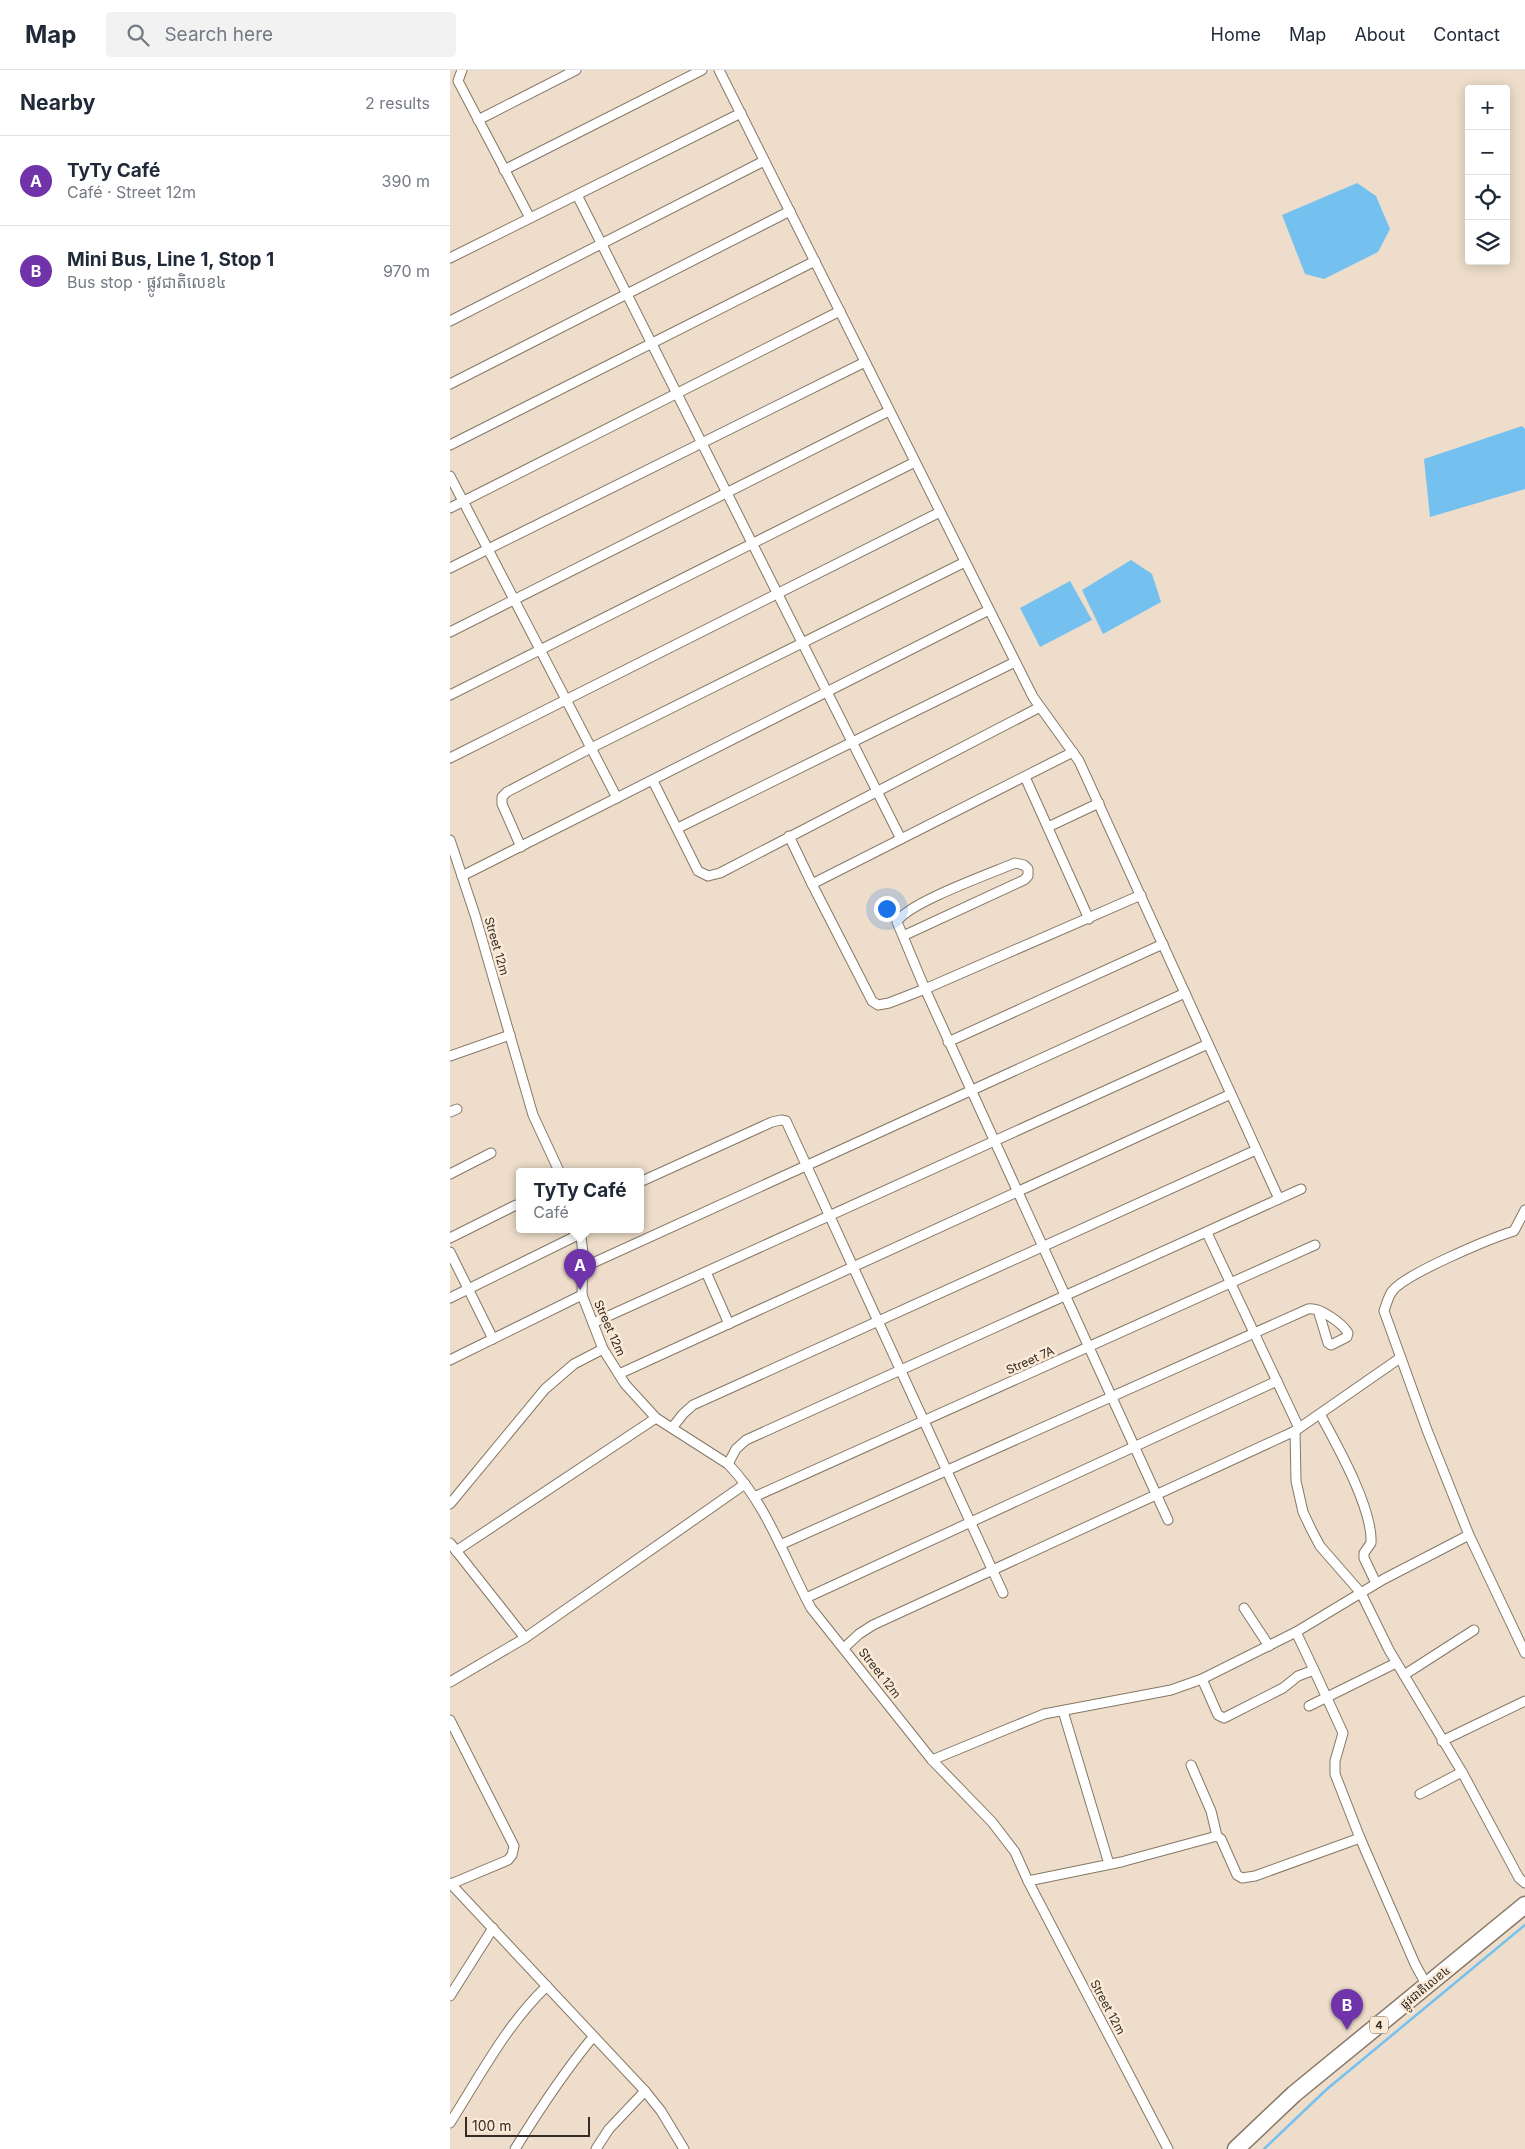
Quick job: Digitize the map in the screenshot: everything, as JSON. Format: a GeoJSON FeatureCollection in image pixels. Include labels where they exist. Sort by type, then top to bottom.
{"type":"FeatureCollection","features":[{"type":"Feature","properties":{"kind":"highway","name":"ផ្លូវជាតិលេខ៤"},"geometry":{"type":"LineString","coordinates":[[1236,2149],[1294,2094],[1424,1982],[1525,1905]]}},
{"type":"Feature","properties":{"kind":"street"},"geometry":{"type":"LineString","coordinates":[[462,70],[458,81],[530,218]]}},
{"type":"Feature","properties":{"kind":"street"},"geometry":{"type":"LineString","coordinates":[[478,120],[576,70]]}},
{"type":"Feature","properties":{"kind":"street"},"geometry":{"type":"LineString","coordinates":[[504,170],[702,70]]}},
{"type":"Feature","properties":{"kind":"street"},"geometry":{"type":"LineString","coordinates":[[719,70],[1032,697],[1080,761],[1279,1199]]}},
{"type":"Feature","properties":{"kind":"street"},"geometry":{"type":"LineString","coordinates":[[450,258],[741,113]]}},
{"type":"Feature","properties":{"kind":"street"},"geometry":{"type":"LineString","coordinates":[[450,321],[764,161]]}},
{"type":"Feature","properties":{"kind":"street"},"geometry":{"type":"LineString","coordinates":[[577,195],[901,839]]}},
{"type":"Feature","properties":{"kind":"street"},"geometry":{"type":"LineString","coordinates":[[450,384],[790,211]]}},
{"type":"Feature","properties":{"kind":"street"},"geometry":{"type":"LineString","coordinates":[[450,446],[815,260]]}},
{"type":"Feature","properties":{"kind":"street"},"geometry":{"type":"LineString","coordinates":[[450,508],[840,311]]}},
{"type":"Feature","properties":{"kind":"street"},"geometry":{"type":"LineString","coordinates":[[450,568],[865,362]]}},
{"type":"Feature","properties":{"kind":"street"},"geometry":{"type":"LineString","coordinates":[[450,632],[889,411]]}},
{"type":"Feature","properties":{"kind":"street"},"geometry":{"type":"LineString","coordinates":[[450,695],[915,462]]}},
{"type":"Feature","properties":{"kind":"street"},"geometry":{"type":"LineString","coordinates":[[450,476],[617,798]]}},
{"type":"Feature","properties":{"kind":"street"},"geometry":{"type":"LineString","coordinates":[[450,758],[940,512]]}},
{"type":"Feature","properties":{"kind":"street"},"geometry":{"type":"LineString","coordinates":[[521,847],[502,804],[502,797],[507,792],[591,748],[965,562]]}},
{"type":"Feature","properties":{"kind":"street"},"geometry":{"type":"LineString","coordinates":[[462,876],[989,610]]}},
{"type":"Feature","properties":{"kind":"street"},"geometry":{"type":"LineString","coordinates":[[678,828],[1015,662]]}},
{"type":"Feature","properties":{"kind":"street"},"geometry":{"type":"LineString","coordinates":[[653,781],[698,871],[708,876],[720,873],[1040,707]]}},
{"type":"Feature","properties":{"kind":"street"},"geometry":{"type":"LineString","coordinates":[[812,884],[1073,752]]}},
{"type":"Feature","properties":{"kind":"street"},"geometry":{"type":"LineString","coordinates":[[1025,777],[1089,919]]}},
{"type":"Feature","properties":{"kind":"street"},"geometry":{"type":"LineString","coordinates":[[1048,827],[1098,803]]}},
{"type":"Feature","properties":{"kind":"street"},"geometry":{"type":"LineString","coordinates":[[789,836],[872,1001],[878,1005],[889,1003],[925,989],[1141,896]]}},
{"type":"Feature","properties":{"kind":"street","name":"Street 12m"},"geometry":{"type":"LineString","coordinates":[[450,840],[533,1115],[558,1168]]}},
{"type":"Feature","properties":{"kind":"street"},"geometry":{"type":"LineString","coordinates":[[903,936],[1024,880],[1028,876],[1028,869],[1024,865],[1015,863],[920,904],[904,913],[897,922],[948,1042],[1168,1520]]}},
{"type":"Feature","properties":{"kind":"street"},"geometry":{"type":"LineString","coordinates":[[948,1042],[1163,944]]}},
{"type":"Feature","properties":{"kind":"street"},"geometry":{"type":"LineString","coordinates":[[584,1267],[1185,993]]}},
{"type":"Feature","properties":{"kind":"street"},"geometry":{"type":"LineString","coordinates":[[450,1056],[510,1035]]}},
{"type":"Feature","properties":{"kind":"street"},"geometry":{"type":"LineString","coordinates":[[593,1323],[1208,1044]]}},
{"type":"Feature","properties":{"kind":"street"},"geometry":{"type":"LineString","coordinates":[[619,1374],[1231,1094]]}},
{"type":"Feature","properties":{"kind":"street"},"geometry":{"type":"LineString","coordinates":[[644,1180],[780,1120],[786,1121],[1003,1593]]}},
{"type":"Feature","properties":{"kind":"street"},"geometry":{"type":"LineString","coordinates":[[672,1428],[693,1405],[1256,1150]]}},
{"type":"Feature","properties":{"kind":"street"},"geometry":{"type":"LineString","coordinates":[[450,1174],[491,1153]]}},
{"type":"Feature","properties":{"kind":"street"},"geometry":{"type":"LineString","coordinates":[[728,1464],[736,1449],[746,1440],[1301,1189]]}},
{"type":"Feature","properties":{"kind":"street"},"geometry":{"type":"LineString","coordinates":[[450,1238],[516,1205]]}},
{"type":"Feature","properties":{"kind":"street"},"geometry":{"type":"LineString","coordinates":[[1525,1210],[1514,1231],[1487,1240],[1410,1278],[1391,1292],[1384,1311],[1427,1430],[1469,1535],[1525,1653]]}},
{"type":"Feature","properties":{"kind":"street"},"geometry":{"type":"LineString","coordinates":[[450,1298],[578,1233]]}},
{"type":"Feature","properties":{"kind":"street","name":"Street 12m"},"geometry":{"type":"LineString","coordinates":[[580,1233],[584,1267],[582,1295],[604,1349],[625,1384],[656,1418],[728,1464],[745,1484],[780,1545],[811,1608],[932,1760],[992,1822],[1015,1852],[1028,1881],[1168,2149]]}},
{"type":"Feature","properties":{"kind":"street"},"geometry":{"type":"LineString","coordinates":[[1207,1233],[1277,1381],[1297,1430],[1296,1481],[1303,1512],[1320,1546],[1361,1593],[1396,1663],[1462,1772],[1519,1878],[1525,1883]]}},
{"type":"Feature","properties":{"kind":"street","name":"Street 7A"},"geometry":{"type":"LineString","coordinates":[[754,1497],[1315,1245]]}},
{"type":"Feature","properties":{"kind":"street"},"geometry":{"type":"LineString","coordinates":[[450,1252],[493,1339]]}},
{"type":"Feature","properties":{"kind":"street"},"geometry":{"type":"LineString","coordinates":[[706,1272],[729,1324]]}},
{"type":"Feature","properties":{"kind":"street"},"geometry":{"type":"LineString","coordinates":[[450,1360],[582,1295]]}},
{"type":"Feature","properties":{"kind":"street"},"geometry":{"type":"LineString","coordinates":[[780,1545],[1308,1309],[1318,1310]]}},
{"type":"Feature","properties":{"kind":"street"},"geometry":{"type":"LineString","coordinates":[[450,1504],[545,1389],[574,1364],[604,1349]]}},
{"type":"Feature","properties":{"kind":"street"},"geometry":{"type":"LineString","coordinates":[[844,1648],[859,1634],[873,1625],[1297,1430],[1400,1358]]}},
{"type":"Feature","properties":{"kind":"street"},"geometry":{"type":"LineString","coordinates":[[806,1598],[1277,1381]]}},
{"type":"Feature","properties":{"kind":"street"},"geometry":{"type":"LineString","coordinates":[[1320,1414],[1348,1467],[1369,1522],[1371,1544],[1364,1553],[1364,1558],[1376,1583]]}},
{"type":"Feature","properties":{"kind":"street"},"geometry":{"type":"LineString","coordinates":[[456,1551],[656,1418]]}},
{"type":"Feature","properties":{"kind":"street"},"geometry":{"type":"LineString","coordinates":[[450,1682],[525,1638],[745,1484]]}},
{"type":"Feature","properties":{"kind":"street"},"geometry":{"type":"LineString","coordinates":[[932,1760],[1044,1714],[1063,1712],[1171,1690],[1202,1679],[1296,1632],[1376,1583],[1469,1535]]}},
{"type":"Feature","properties":{"kind":"street"},"geometry":{"type":"LineString","coordinates":[[450,1543],[525,1638]]}},
{"type":"Feature","properties":{"kind":"street"},"geometry":{"type":"LineString","coordinates":[[1244,1608],[1269,1646]]}},
{"type":"Feature","properties":{"kind":"street"},"geometry":{"type":"LineString","coordinates":[[1404,1675],[1474,1630]]}},
{"type":"Feature","properties":{"kind":"street"},"geometry":{"type":"LineString","coordinates":[[1296,1632],[1344,1733],[1336,1761],[1336,1774],[1360,1838],[1424,1982]]}},
{"type":"Feature","properties":{"kind":"street"},"geometry":{"type":"LineString","coordinates":[[1309,1706],[1396,1663]]}},
{"type":"Feature","properties":{"kind":"street"},"geometry":{"type":"LineString","coordinates":[[1202,1679],[1218,1715],[1224,1718],[1283,1688],[1298,1676],[1314,1670]]}},
{"type":"Feature","properties":{"kind":"street"},"geometry":{"type":"LineString","coordinates":[[1442,1741],[1525,1701]]}},
{"type":"Feature","properties":{"kind":"street"},"geometry":{"type":"LineString","coordinates":[[1063,1712],[1109,1864]]}},
{"type":"Feature","properties":{"kind":"street"},"geometry":{"type":"LineString","coordinates":[[450,1720],[514,1846],[514,1851],[508,1860],[450,1884],[644,2091],[661,2111],[684,2149]]}},
{"type":"Feature","properties":{"kind":"street"},"geometry":{"type":"LineString","coordinates":[[1191,1765],[1211,1811],[1217,1836],[1221,1839],[1237,1875],[1242,1878],[1255,1876],[1360,1838]]}},
{"type":"Feature","properties":{"kind":"street"},"geometry":{"type":"LineString","coordinates":[[1420,1794],[1462,1772]]}},
{"type":"Feature","properties":{"kind":"street"},"geometry":{"type":"LineString","coordinates":[[1028,1881],[1109,1864],[1217,1836]]}},
{"type":"Feature","properties":{"kind":"street"},"geometry":{"type":"LineString","coordinates":[[450,1996],[493,1928]]}},
{"type":"Feature","properties":{"kind":"street"},"geometry":{"type":"LineString","coordinates":[[450,2123],[509,2029],[529,2004],[547,1986]]}},
{"type":"Feature","properties":{"kind":"street"},"geometry":{"type":"LineString","coordinates":[[515,2149],[574,2060],[593,2037]]}},
{"type":"Feature","properties":{"kind":"street"},"geometry":{"type":"LineString","coordinates":[[596,2149],[609,2129],[644,2091]]}},
{"type":"Feature","properties":{"kind":"water"},"geometry":{"type":"Polygon","coordinates":[[[1357,183],[1376,196],[1390,229],[1378,252],[1324,279],[1305,274],[1282,215],[1357,183]]]}},
{"type":"Feature","properties":{"kind":"water"},"geometry":{"type":"Polygon","coordinates":[[[1522,426],[1525,429],[1525,489],[1430,517],[1424,459],[1522,426]]]}},
{"type":"Feature","properties":{"kind":"water"},"geometry":{"type":"Polygon","coordinates":[[[1131,560],[1152,574],[1161,602],[1103,634],[1082,590],[1131,560]]]}},
{"type":"Feature","properties":{"kind":"water"},"geometry":{"type":"Polygon","coordinates":[[[1070,581],[1092,620],[1040,647],[1020,608],[1070,581]]]}},
{"type":"Feature","properties":{"kind":"waterway"},"geometry":{"type":"LineString","coordinates":[[1264,2149],[1327,2089],[1525,1925]]}},
{"type":"Feature","properties":{"kind":"place","name":"TyTy Café"},"geometry":{"type":"Point","coordinates":[580,1290]}},
{"type":"Feature","properties":{"kind":"place","name":"Mini Bus, Line 1, Stop 1"},"geometry":{"type":"Point","coordinates":[1347,2030]}}]}
